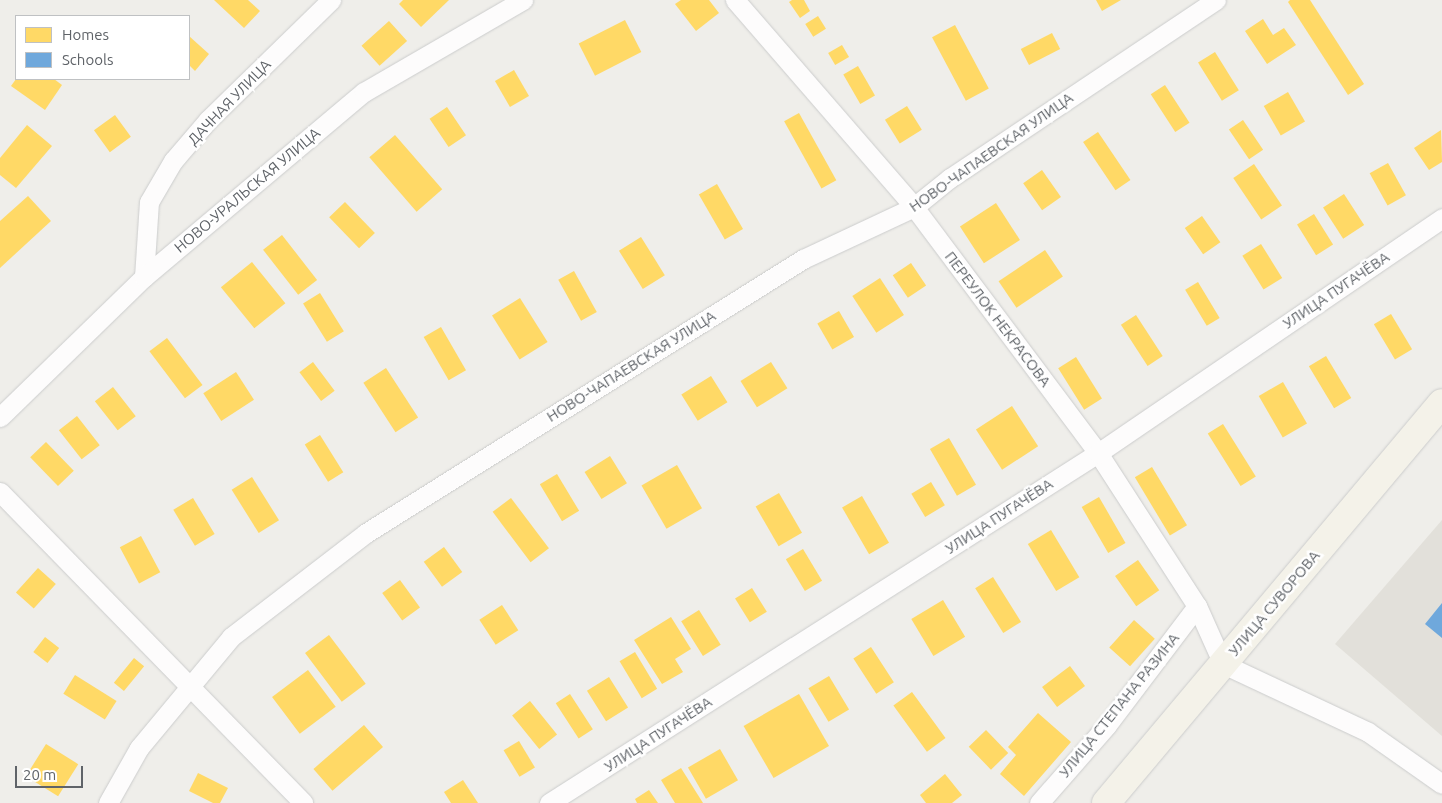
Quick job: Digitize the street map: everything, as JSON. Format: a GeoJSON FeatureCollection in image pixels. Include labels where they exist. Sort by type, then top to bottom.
{"type":"FeatureCollection","features":[{"type":"Feature","properties":{"kind":"main road","name":"УЛИЦА СУВОРОВА"},"geometry":{"type":"LineString","coordinates":[[1106,803],[1442,403]]}},
{"type":"Feature","properties":{"kind":"street","name":"ДАЧНАЯ УЛИЦА"},"geometry":{"type":"LineString","coordinates":[[144,277],[149,202],[173,161],[208,120],[331,0]]}},
{"type":"Feature","properties":{"kind":"street","name":"НОВО-УРАЛЬСКАЯ УЛИЦА"},"geometry":{"type":"LineString","coordinates":[[0,417],[144,277],[364,92],[523,0]]}},
{"type":"Feature","properties":{"kind":"street","name":"ПЕРЕУЛОК НЕКРАСОВА"},"geometry":{"type":"LineString","coordinates":[[736,0],[914,208],[1098,453],[1197,606],[1223,664]]}},
{"type":"Feature","properties":{"kind":"street","name":"НОВО-ЧАПАЕВСКАЯ УЛИЦА"},"geometry":{"type":"LineString","coordinates":[[108,803],[139,748],[231,637],[366,533],[803,259],[914,208],[950,178],[1216,0]]}},
{"type":"Feature","properties":{"kind":"street","name":"УЛИЦА ПУГАЧЁВА"},"geometry":{"type":"LineString","coordinates":[[549,803],[1098,453],[1442,218]]}},
{"type":"Feature","properties":{"kind":"street"},"geometry":{"type":"LineString","coordinates":[[0,492],[191,685],[304,803]]}},
{"type":"Feature","properties":{"kind":"street","name":"УЛИЦА СТЕПАНА РАЗИНА"},"geometry":{"type":"LineString","coordinates":[[1039,803],[1107,725],[1197,606]]}},
{"type":"Feature","properties":{"kind":"street"},"geometry":{"type":"LineString","coordinates":[[1223,664],[1368,732],[1442,784]]}},
{"type":"Feature","properties":{"kind":"shaded area"},"geometry":{"type":"Polygon","coordinates":[[[1442,520],[1442,736],[1335,644],[1442,520]]]}},
{"type":"Feature","properties":{"kind":"building: Homes"},"geometry":{"type":"Polygon","coordinates":[[[214,0],[248,0],[260,11],[244,28],[214,0]]]}},
{"type":"Feature","properties":{"kind":"building: Homes"},"geometry":{"type":"Polygon","coordinates":[[[403,0],[449,0],[421,27],[399,4],[403,0]]]}},
{"type":"Feature","properties":{"kind":"building: Homes"},"geometry":{"type":"Polygon","coordinates":[[[681,0],[709,0],[719,13],[696,31],[675,4],[681,0]]]}},
{"type":"Feature","properties":{"kind":"building: Homes"},"geometry":{"type":"Polygon","coordinates":[[[792,0],[804,0],[810,11],[800,18],[789,2],[792,0]]]}},
{"type":"Feature","properties":{"kind":"building: Homes"},"geometry":{"type":"Polygon","coordinates":[[[1096,0],[1121,0],[1102,11],[1096,0]]]}},
{"type":"Feature","properties":{"kind":"building: Homes"},"geometry":{"type":"Polygon","coordinates":[[[1290,0],[1310,0],[1364,84],[1348,95],[1288,2],[1290,0]]]}},
{"type":"Feature","properties":{"kind":"building: Homes"},"geometry":{"type":"Polygon","coordinates":[[[818,16],[826,29],[813,37],[805,24],[818,16]]]}},
{"type":"Feature","properties":{"kind":"building: Homes"},"geometry":{"type":"Polygon","coordinates":[[[1263,19],[1273,35],[1284,28],[1296,45],[1267,64],[1245,31],[1263,19]]]}},
{"type":"Feature","properties":{"kind":"building: Homes"},"geometry":{"type":"Polygon","coordinates":[[[625,20],[641,52],[595,76],[579,44],[625,20]]]}},
{"type":"Feature","properties":{"kind":"building: Homes"},"geometry":{"type":"Polygon","coordinates":[[[389,21],[407,41],[380,66],[362,46],[389,21]]]}},
{"type":"Feature","properties":{"kind":"building: Homes"},"geometry":{"type":"Polygon","coordinates":[[[955,25],[989,89],[966,101],[932,37],[955,25]]]}},
{"type":"Feature","properties":{"kind":"building: Homes"},"geometry":{"type":"Polygon","coordinates":[[[1052,33],[1060,49],[1029,65],[1021,49],[1052,33]]]}},
{"type":"Feature","properties":{"kind":"building: Homes"},"geometry":{"type":"Polygon","coordinates":[[[190,37],[209,54],[195,71],[190,66],[190,37]]]}},
{"type":"Feature","properties":{"kind":"building: Homes"},"geometry":{"type":"Polygon","coordinates":[[[842,45],[849,57],[835,65],[828,53],[842,45]]]}},
{"type":"Feature","properties":{"kind":"building: Homes"},"geometry":{"type":"Polygon","coordinates":[[[1215,52],[1239,90],[1222,101],[1198,63],[1215,52]]]}},
{"type":"Feature","properties":{"kind":"building: Homes"},"geometry":{"type":"Polygon","coordinates":[[[858,66],[875,95],[860,104],[843,74],[858,66]]]}},
{"type":"Feature","properties":{"kind":"building: Homes"},"geometry":{"type":"Polygon","coordinates":[[[514,70],[529,96],[510,107],[495,81],[514,70]]]}},
{"type":"Feature","properties":{"kind":"building: Homes"},"geometry":{"type":"Polygon","coordinates":[[[15,80],[55,80],[62,85],[45,110],[11,86],[15,80]]]}},
{"type":"Feature","properties":{"kind":"building: Homes"},"geometry":{"type":"Polygon","coordinates":[[[1165,85],[1190,123],[1175,132],[1151,94],[1165,85]]]}},
{"type":"Feature","properties":{"kind":"building: Homes"},"geometry":{"type":"Polygon","coordinates":[[[1288,92],[1305,121],[1281,135],[1264,106],[1288,92]]]}},
{"type":"Feature","properties":{"kind":"building: Homes"},"geometry":{"type":"Polygon","coordinates":[[[907,106],[922,130],[900,144],[885,120],[907,106]]]}},
{"type":"Feature","properties":{"kind":"building: Homes"},"geometry":{"type":"Polygon","coordinates":[[[447,107],[466,135],[449,147],[430,119],[447,107]]]}},
{"type":"Feature","properties":{"kind":"building: Homes"},"geometry":{"type":"Polygon","coordinates":[[[799,113],[836,180],[821,189],[784,121],[799,113]]]}},
{"type":"Feature","properties":{"kind":"building: Homes"},"geometry":{"type":"Polygon","coordinates":[[[115,115],[131,137],[110,152],[94,130],[115,115]]]}},
{"type":"Feature","properties":{"kind":"building: Homes"},"geometry":{"type":"Polygon","coordinates":[[[1243,120],[1263,150],[1249,159],[1229,130],[1243,120]]]}},
{"type":"Feature","properties":{"kind":"building: Homes"},"geometry":{"type":"Polygon","coordinates":[[[27,125],[52,146],[16,188],[0,175],[0,158],[27,125]]]}},
{"type":"Feature","properties":{"kind":"building: Homes"},"geometry":{"type":"Polygon","coordinates":[[[1441,130],[1442,162],[1429,170],[1414,148],[1441,130]]]}},
{"type":"Feature","properties":{"kind":"building: Homes"},"geometry":{"type":"Polygon","coordinates":[[[1098,132],[1130,180],[1116,190],[1083,142],[1098,132]]]}},
{"type":"Feature","properties":{"kind":"building: Homes"},"geometry":{"type":"Polygon","coordinates":[[[395,135],[442,189],[417,212],[369,157],[395,135]]]}},
{"type":"Feature","properties":{"kind":"building: Homes"},"geometry":{"type":"Polygon","coordinates":[[[1388,163],[1406,195],[1388,206],[1370,173],[1388,163]]]}},
{"type":"Feature","properties":{"kind":"building: Homes"},"geometry":{"type":"Polygon","coordinates":[[[1254,164],[1282,205],[1261,219],[1233,178],[1254,164]]]}},
{"type":"Feature","properties":{"kind":"building: Homes"},"geometry":{"type":"Polygon","coordinates":[[[1042,170],[1061,197],[1042,210],[1023,183],[1042,170]]]}},
{"type":"Feature","properties":{"kind":"building: Homes"},"geometry":{"type":"Polygon","coordinates":[[[717,184],[743,229],[725,240],[699,194],[717,184]]]}},
{"type":"Feature","properties":{"kind":"building: Homes"},"geometry":{"type":"Polygon","coordinates":[[[1344,194],[1364,225],[1343,239],[1323,208],[1344,194]]]}},
{"type":"Feature","properties":{"kind":"building: Homes"},"geometry":{"type":"Polygon","coordinates":[[[28,196],[51,221],[0,268],[0,221],[28,196]]]}},
{"type":"Feature","properties":{"kind":"building: Homes"},"geometry":{"type":"Polygon","coordinates":[[[345,202],[375,233],[359,248],[329,217],[345,202]]]}},
{"type":"Feature","properties":{"kind":"building: Homes"},"geometry":{"type":"Polygon","coordinates":[[[996,203],[1020,240],[984,263],[960,226],[996,203]]]}},
{"type":"Feature","properties":{"kind":"building: Homes"},"geometry":{"type":"Polygon","coordinates":[[[1314,214],[1333,245],[1316,255],[1297,225],[1314,214]]]}},
{"type":"Feature","properties":{"kind":"building: Homes"},"geometry":{"type":"Polygon","coordinates":[[[1202,216],[1220,242],[1203,254],[1185,228],[1202,216]]]}},
{"type":"Feature","properties":{"kind":"building: Homes"},"geometry":{"type":"Polygon","coordinates":[[[282,235],[317,280],[298,295],[263,250],[282,235]]]}},
{"type":"Feature","properties":{"kind":"building: Homes"},"geometry":{"type":"Polygon","coordinates":[[[641,237],[665,275],[643,289],[619,251],[641,237]]]}},
{"type":"Feature","properties":{"kind":"building: Homes"},"geometry":{"type":"Polygon","coordinates":[[[1261,244],[1282,278],[1264,290],[1242,256],[1261,244]]]}},
{"type":"Feature","properties":{"kind":"building: Homes"},"geometry":{"type":"Polygon","coordinates":[[[1045,250],[1063,277],[1016,308],[999,281],[1045,250]]]}},
{"type":"Feature","properties":{"kind":"building: Homes"},"geometry":{"type":"Polygon","coordinates":[[[252,262],[285,303],[254,328],[221,287],[252,262]]]}},
{"type":"Feature","properties":{"kind":"building: Homes"},"geometry":{"type":"Polygon","coordinates":[[[911,263],[926,285],[908,298],[893,275],[911,263]]]}},
{"type":"Feature","properties":{"kind":"building: Homes"},"geometry":{"type":"Polygon","coordinates":[[[574,271],[597,312],[581,321],[558,280],[574,271]]]}},
{"type":"Feature","properties":{"kind":"building: Homes"},"geometry":{"type":"Polygon","coordinates":[[[880,278],[904,315],[876,333],[852,296],[880,278]]]}},
{"type":"Feature","properties":{"kind":"building: Homes"},"geometry":{"type":"Polygon","coordinates":[[[1198,282],[1220,318],[1207,326],[1185,290],[1198,282]]]}},
{"type":"Feature","properties":{"kind":"building: Homes"},"geometry":{"type":"Polygon","coordinates":[[[320,293],[344,331],[327,342],[303,304],[320,293]]]}},
{"type":"Feature","properties":{"kind":"building: Homes"},"geometry":{"type":"Polygon","coordinates":[[[520,298],[548,342],[520,360],[492,315],[520,298]]]}},
{"type":"Feature","properties":{"kind":"building: Homes"},"geometry":{"type":"Polygon","coordinates":[[[839,311],[854,337],[832,349],[817,324],[839,311]]]}},
{"type":"Feature","properties":{"kind":"building: Homes"},"geometry":{"type":"Polygon","coordinates":[[[1391,314],[1412,349],[1395,359],[1374,324],[1391,314]]]}},
{"type":"Feature","properties":{"kind":"building: Homes"},"geometry":{"type":"Polygon","coordinates":[[[1136,315],[1163,356],[1148,366],[1121,325],[1136,315]]]}},
{"type":"Feature","properties":{"kind":"building: Homes"},"geometry":{"type":"Polygon","coordinates":[[[441,327],[466,370],[449,380],[424,337],[441,327]]]}},
{"type":"Feature","properties":{"kind":"building: Homes"},"geometry":{"type":"Polygon","coordinates":[[[167,338],[203,385],[185,398],[149,351],[167,338]]]}},
{"type":"Feature","properties":{"kind":"building: Homes"},"geometry":{"type":"Polygon","coordinates":[[[1326,356],[1351,398],[1334,408],[1309,366],[1326,356]]]}},
{"type":"Feature","properties":{"kind":"building: Homes"},"geometry":{"type":"Polygon","coordinates":[[[1076,357],[1102,399],[1084,410],[1058,368],[1076,357]]]}},
{"type":"Feature","properties":{"kind":"building: Homes"},"geometry":{"type":"Polygon","coordinates":[[[313,362],[335,391],[321,401],[299,372],[313,362]]]}},
{"type":"Feature","properties":{"kind":"building: Homes"},"geometry":{"type":"Polygon","coordinates":[[[771,362],[787,388],[757,407],[740,381],[771,362]]]}},
{"type":"Feature","properties":{"kind":"building: Homes"},"geometry":{"type":"Polygon","coordinates":[[[386,368],[418,417],[395,432],[363,383],[386,368]]]}},
{"type":"Feature","properties":{"kind":"building: Homes"},"geometry":{"type":"Polygon","coordinates":[[[236,372],[254,400],[221,421],[203,393],[236,372]]]}},
{"type":"Feature","properties":{"kind":"building: Homes"},"geometry":{"type":"Polygon","coordinates":[[[711,376],[727,402],[698,421],[681,395],[711,376]]]}},
{"type":"Feature","properties":{"kind":"building: Homes"},"geometry":{"type":"Polygon","coordinates":[[[1283,382],[1307,424],[1283,438],[1259,396],[1283,382]]]}},
{"type":"Feature","properties":{"kind":"building: Homes"},"geometry":{"type":"Polygon","coordinates":[[[113,387],[136,416],[118,430],[95,401],[113,387]]]}},
{"type":"Feature","properties":{"kind":"building: Homes"},"geometry":{"type":"Polygon","coordinates":[[[1012,406],[1038,446],[1002,470],[976,429],[1012,406]]]}},
{"type":"Feature","properties":{"kind":"building: Homes"},"geometry":{"type":"Polygon","coordinates":[[[77,416],[100,445],[82,459],[59,430],[77,416]]]}},
{"type":"Feature","properties":{"kind":"building: Homes"},"geometry":{"type":"Polygon","coordinates":[[[1223,424],[1256,477],[1241,486],[1208,434],[1223,424]]]}},
{"type":"Feature","properties":{"kind":"building: Homes"},"geometry":{"type":"Polygon","coordinates":[[[320,435],[343,472],[328,482],[305,445],[320,435]]]}},
{"type":"Feature","properties":{"kind":"building: Homes"},"geometry":{"type":"Polygon","coordinates":[[[949,438],[976,485],[957,496],[930,449],[949,438]]]}},
{"type":"Feature","properties":{"kind":"building: Homes"},"geometry":{"type":"Polygon","coordinates":[[[46,442],[74,471],[58,486],[30,457],[46,442]]]}},
{"type":"Feature","properties":{"kind":"building: Homes"},"geometry":{"type":"Polygon","coordinates":[[[610,456],[627,483],[602,499],[585,472],[610,456]]]}},
{"type":"Feature","properties":{"kind":"building: Homes"},"geometry":{"type":"Polygon","coordinates":[[[677,465],[702,508],[666,529],[641,486],[677,465]]]}},
{"type":"Feature","properties":{"kind":"building: Homes"},"geometry":{"type":"Polygon","coordinates":[[[1152,467],[1187,525],[1170,536],[1135,477],[1152,467]]]}},
{"type":"Feature","properties":{"kind":"building: Homes"},"geometry":{"type":"Polygon","coordinates":[[[557,474],[579,511],[562,521],[540,484],[557,474]]]}},
{"type":"Feature","properties":{"kind":"building: Homes"},"geometry":{"type":"Polygon","coordinates":[[[252,477],[279,520],[259,533],[232,490],[252,477]]]}},
{"type":"Feature","properties":{"kind":"building: Homes"},"geometry":{"type":"Polygon","coordinates":[[[931,482],[945,505],[925,517],[911,494],[931,482]]]}},
{"type":"Feature","properties":{"kind":"building: Homes"},"geometry":{"type":"Polygon","coordinates":[[[779,493],[802,533],[779,546],[756,506],[779,493]]]}},
{"type":"Feature","properties":{"kind":"building: Homes"},"geometry":{"type":"Polygon","coordinates":[[[862,496],[889,543],[869,554],[842,508],[862,496]]]}},
{"type":"Feature","properties":{"kind":"building: Homes"},"geometry":{"type":"Polygon","coordinates":[[[1099,497],[1126,543],[1108,553],[1082,507],[1099,497]]]}},
{"type":"Feature","properties":{"kind":"building: Homes"},"geometry":{"type":"Polygon","coordinates":[[[193,498],[215,534],[195,546],[173,510],[193,498]]]}},
{"type":"Feature","properties":{"kind":"building: Homes"},"geometry":{"type":"Polygon","coordinates":[[[511,498],[549,548],[531,562],[493,512],[511,498]]]}},
{"type":"Feature","properties":{"kind":"building: Homes"},"geometry":{"type":"Polygon","coordinates":[[[1051,530],[1079,577],[1056,591],[1028,544],[1051,530]]]}},
{"type":"Feature","properties":{"kind":"building: Homes"},"geometry":{"type":"Polygon","coordinates":[[[141,536],[160,572],[139,583],[120,547],[141,536]]]}},
{"type":"Feature","properties":{"kind":"building: Homes"},"geometry":{"type":"Polygon","coordinates":[[[444,547],[462,572],[442,587],[424,562],[444,547]]]}},
{"type":"Feature","properties":{"kind":"building: Homes"},"geometry":{"type":"Polygon","coordinates":[[[803,549],[822,581],[805,591],[786,559],[803,549]]]}},
{"type":"Feature","properties":{"kind":"building: Homes"},"geometry":{"type":"Polygon","coordinates":[[[1138,560],[1159,590],[1136,606],[1115,576],[1138,560]]]}},
{"type":"Feature","properties":{"kind":"building: Homes"},"geometry":{"type":"Polygon","coordinates":[[[38,568],[56,584],[34,609],[16,593],[38,568]]]}},
{"type":"Feature","properties":{"kind":"building: Homes"},"geometry":{"type":"Polygon","coordinates":[[[993,577],[1021,622],[1003,633],[975,588],[993,577]]]}},
{"type":"Feature","properties":{"kind":"building: Homes"},"geometry":{"type":"Polygon","coordinates":[[[400,580],[420,608],[402,620],[382,593],[400,580]]]}},
{"type":"Feature","properties":{"kind":"building: Homes"},"geometry":{"type":"Polygon","coordinates":[[[752,588],[767,612],[750,622],[735,599],[752,588]]]}},
{"type":"Feature","properties":{"kind":"building: Homes"},"geometry":{"type":"Polygon","coordinates":[[[943,600],[965,637],[933,656],[911,619],[943,600]]]}},
{"type":"Feature","properties":{"kind":"building: Homes"},"geometry":{"type":"Polygon","coordinates":[[[502,605],[518,630],[496,645],[479,620],[502,605]]]}},
{"type":"Feature","properties":{"kind":"building: Homes"},"geometry":{"type":"Polygon","coordinates":[[[699,610],[721,645],[703,656],[681,621],[699,610]]]}},
{"type":"Feature","properties":{"kind":"building: Homes"},"geometry":{"type":"Polygon","coordinates":[[[671,617],[691,649],[675,659],[683,672],[662,684],[634,640],[671,617]]]}},
{"type":"Feature","properties":{"kind":"building: Homes"},"geometry":{"type":"Polygon","coordinates":[[[1134,620],[1155,639],[1130,666],[1109,647],[1134,620]]]}},
{"type":"Feature","properties":{"kind":"building: Homes"},"geometry":{"type":"Polygon","coordinates":[[[329,635],[366,684],[342,702],[305,653],[329,635]]]}},
{"type":"Feature","properties":{"kind":"building: Homes"},"geometry":{"type":"Polygon","coordinates":[[[45,637],[59,648],[47,663],[33,652],[45,637]]]}},
{"type":"Feature","properties":{"kind":"building: Homes"},"geometry":{"type":"Polygon","coordinates":[[[871,647],[894,682],[876,694],[853,658],[871,647]]]}},
{"type":"Feature","properties":{"kind":"building: Homes"},"geometry":{"type":"Polygon","coordinates":[[[635,652],[657,689],[642,698],[620,661],[635,652]]]}},
{"type":"Feature","properties":{"kind":"building: Homes"},"geometry":{"type":"Polygon","coordinates":[[[134,658],[144,666],[124,691],[114,683],[134,658]]]}},
{"type":"Feature","properties":{"kind":"building: Homes"},"geometry":{"type":"Polygon","coordinates":[[[1070,666],[1085,686],[1057,707],[1042,687],[1070,666]]]}},
{"type":"Feature","properties":{"kind":"building: Homes"},"geometry":{"type":"Polygon","coordinates":[[[308,670],[336,707],[300,734],[272,697],[308,670]]]}},
{"type":"Feature","properties":{"kind":"building: Homes"},"geometry":{"type":"Polygon","coordinates":[[[75,675],[117,701],[105,720],[63,694],[75,675]]]}},
{"type":"Feature","properties":{"kind":"building: Homes"},"geometry":{"type":"Polygon","coordinates":[[[829,676],[849,709],[829,722],[808,688],[829,676]]]}},
{"type":"Feature","properties":{"kind":"building: Homes"},"geometry":{"type":"Polygon","coordinates":[[[609,677],[628,708],[606,721],[587,691],[609,677]]]}},
{"type":"Feature","properties":{"kind":"building: Homes"},"geometry":{"type":"Polygon","coordinates":[[[912,692],[946,738],[927,752],[893,706],[912,692]]]}},
{"type":"Feature","properties":{"kind":"building: Homes"},"geometry":{"type":"Polygon","coordinates":[[[570,694],[593,729],[579,738],[556,703],[570,694]]]}},
{"type":"Feature","properties":{"kind":"building: Homes"},"geometry":{"type":"Polygon","coordinates":[[[799,694],[829,746],[774,778],[744,726],[799,694]]]}},
{"type":"Feature","properties":{"kind":"building: Homes"},"geometry":{"type":"Polygon","coordinates":[[[530,701],[557,734],[539,749],[512,715],[530,701]]]}},
{"type":"Feature","properties":{"kind":"building: Homes"},"geometry":{"type":"Polygon","coordinates":[[[1038,713],[1071,742],[1024,796],[1000,774],[1016,755],[1008,747],[1038,713]]]}},
{"type":"Feature","properties":{"kind":"building: Homes"},"geometry":{"type":"Polygon","coordinates":[[[364,725],[383,747],[332,791],[313,769],[364,725]]]}},
{"type":"Feature","properties":{"kind":"building: Homes"},"geometry":{"type":"Polygon","coordinates":[[[986,730],[1008,753],[991,770],[969,747],[986,730]]]}},
{"type":"Feature","properties":{"kind":"building: Homes"},"geometry":{"type":"Polygon","coordinates":[[[519,741],[535,768],[520,777],[504,750],[519,741]]]}},
{"type":"Feature","properties":{"kind":"building: Homes"},"geometry":{"type":"Polygon","coordinates":[[[46,744],[78,764],[58,796],[26,776],[46,744]]]}},
{"type":"Feature","properties":{"kind":"building: Homes"},"geometry":{"type":"Polygon","coordinates":[[[720,749],[738,780],[706,799],[688,768],[720,749]]]}},
{"type":"Feature","properties":{"kind":"building: Homes"},"geometry":{"type":"Polygon","coordinates":[[[681,768],[703,803],[675,803],[661,780],[681,768]]]}},
{"type":"Feature","properties":{"kind":"building: Homes"},"geometry":{"type":"Polygon","coordinates":[[[198,773],[228,788],[220,803],[213,803],[189,791],[198,773]]]}},
{"type":"Feature","properties":{"kind":"building: Homes"},"geometry":{"type":"Polygon","coordinates":[[[945,774],[962,795],[952,803],[926,803],[920,795],[945,774]]]}},
{"type":"Feature","properties":{"kind":"building: Homes"},"geometry":{"type":"Polygon","coordinates":[[[463,780],[478,803],[451,803],[444,792],[463,780]]]}},
{"type":"Feature","properties":{"kind":"building: Homes"},"geometry":{"type":"Polygon","coordinates":[[[649,790],[658,803],[637,803],[635,799],[649,790]]]}},
{"type":"Feature","properties":{"kind":"building: Schools"},"geometry":{"type":"Polygon","coordinates":[[[1442,603],[1442,638],[1425,624],[1442,603]]]}}]}
